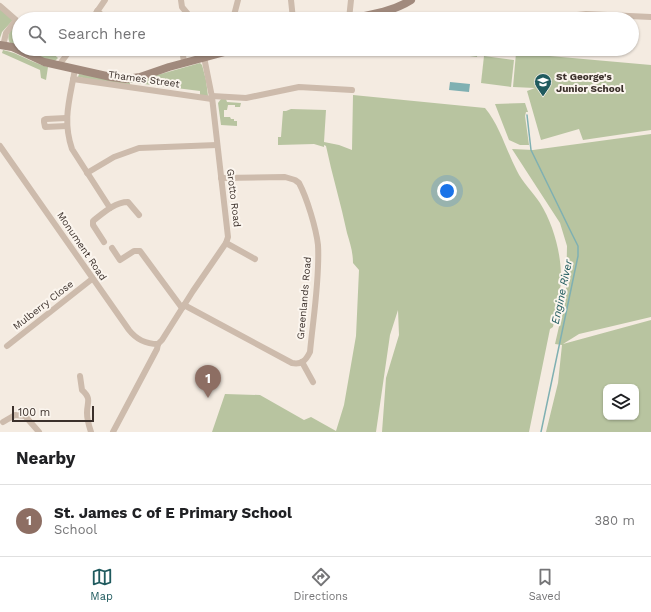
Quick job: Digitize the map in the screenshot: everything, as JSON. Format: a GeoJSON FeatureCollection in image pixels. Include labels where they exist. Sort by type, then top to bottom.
{"type":"FeatureCollection","features":[{"type":"Feature","properties":{"kind":"street"},"geometry":{"type":"LineString","coordinates":[[97,11],[105,0]]}},
{"type":"Feature","properties":{"kind":"street"},"geometry":{"type":"LineString","coordinates":[[181,0],[182,7],[186,12]]}},
{"type":"Feature","properties":{"kind":"street"},"geometry":{"type":"LineString","coordinates":[[235,12],[238,0]]}},
{"type":"Feature","properties":{"kind":"street"},"geometry":{"type":"LineString","coordinates":[[291,0],[292,12]]}},
{"type":"Feature","properties":{"kind":"street"},"geometry":{"type":"LineString","coordinates":[[350,12],[351,0]]}},
{"type":"Feature","properties":{"kind":"street"},"geometry":{"type":"LineString","coordinates":[[380,12],[398,7],[411,0]]}},
{"type":"Feature","properties":{"kind":"street"},"geometry":{"type":"LineString","coordinates":[[0,6],[12,16]]}},
{"type":"Feature","properties":{"kind":"street"},"geometry":{"type":"LineString","coordinates":[[639,16],[651,17]]}},
{"type":"Feature","properties":{"kind":"street"},"geometry":{"type":"LineString","coordinates":[[2,45],[6,33],[12,25]]}},
{"type":"Feature","properties":{"kind":"street","name":"Thames Street"},"geometry":{"type":"LineString","coordinates":[[2,45],[12,48]]}},
{"type":"Feature","properties":{"kind":"street","name":"Thames Street"},"geometry":{"type":"LineString","coordinates":[[30,56],[75,69],[111,77],[132,79],[144,76],[154,71],[208,56]]}},
{"type":"Feature","properties":{"kind":"street"},"geometry":{"type":"LineString","coordinates":[[59,65],[65,56]]}},
{"type":"Feature","properties":{"kind":"street"},"geometry":{"type":"LineString","coordinates":[[183,56],[184,62]]}},
{"type":"Feature","properties":{"kind":"street","name":"Grotto Road"},"geometry":{"type":"LineString","coordinates":[[204,57],[212,97],[228,234],[226,243]]}},
{"type":"Feature","properties":{"kind":"street"},"geometry":{"type":"LineString","coordinates":[[75,69],[66,118],[72,149],[110,208]]}},
{"type":"Feature","properties":{"kind":"street","name":"Thames Street"},"geometry":{"type":"LineString","coordinates":[[73,79],[212,97],[246,98],[299,87],[352,90]]}},
{"type":"Feature","properties":{"kind":"street"},"geometry":{"type":"LineString","coordinates":[[66,118],[46,119],[44,122],[45,127],[67,126]]}},
{"type":"Feature","properties":{"kind":"street","name":"Monument Road"},"geometry":{"type":"LineString","coordinates":[[0,146],[132,334],[142,341],[158,344]]}},
{"type":"Feature","properties":{"kind":"street"},"geometry":{"type":"LineString","coordinates":[[87,173],[114,157],[139,148],[217,146]]}},
{"type":"Feature","properties":{"kind":"street","name":"Greenlands Road"},"geometry":{"type":"LineString","coordinates":[[221,178],[290,178],[299,183],[302,189],[316,233],[318,263],[310,352],[302,362]]}},
{"type":"Feature","properties":{"kind":"street"},"geometry":{"type":"LineString","coordinates":[[104,242],[93,225],[93,221],[110,208],[122,202],[128,202],[140,215]]}},
{"type":"Feature","properties":{"kind":"street"},"geometry":{"type":"LineString","coordinates":[[113,432],[157,349],[158,344],[226,243],[255,259]]}},
{"type":"Feature","properties":{"kind":"street"},"geometry":{"type":"LineString","coordinates":[[112,248],[120,260],[134,251],[140,251],[183,306],[289,362],[297,364],[302,362],[313,382]]}},
{"type":"Feature","properties":{"kind":"street","name":"Mulberry Close"},"geometry":{"type":"LineString","coordinates":[[7,346],[92,279]]}},
{"type":"Feature","properties":{"kind":"street"},"geometry":{"type":"LineString","coordinates":[[80,376],[82,390],[88,394],[89,400],[87,413],[91,432]]}},
{"type":"Feature","properties":{"kind":"street"},"geometry":{"type":"LineString","coordinates":[[3,422],[16,415],[20,415],[28,418],[39,432]]}},
{"type":"Feature","properties":{"kind":"green space"},"geometry":{"type":"Polygon","coordinates":[[[0,7],[12,17],[12,21],[2,32],[0,38],[0,7]]]}},
{"type":"Feature","properties":{"kind":"green space"},"geometry":{"type":"Polygon","coordinates":[[[12,29],[12,44],[10,43],[8,36],[12,29]]]}},
{"type":"Feature","properties":{"kind":"green space"},"geometry":{"type":"Polygon","coordinates":[[[3,50],[12,52],[12,56],[21,56],[48,67],[46,80],[41,78],[40,70],[2,53],[3,50]]]}},
{"type":"Feature","properties":{"kind":"green space"},"geometry":{"type":"Polygon","coordinates":[[[38,56],[56,56],[58,58],[55,61],[38,56]]]}},
{"type":"Feature","properties":{"kind":"green space"},"geometry":{"type":"Polygon","coordinates":[[[484,56],[514,60],[511,87],[481,83],[484,56]]]}},
{"type":"Feature","properties":{"kind":"green space"},"geometry":{"type":"Polygon","coordinates":[[[516,56],[550,56],[651,65],[651,130],[583,140],[579,129],[541,140],[527,91],[535,88],[513,87],[516,56]]]}},
{"type":"Feature","properties":{"kind":"green space"},"geometry":{"type":"Polygon","coordinates":[[[200,63],[202,65],[206,80],[208,96],[200,95],[200,91],[136,83],[130,83],[130,87],[78,77],[79,74],[136,81],[200,63]]]}},
{"type":"Feature","properties":{"kind":"green space"},"geometry":{"type":"Polygon","coordinates":[[[353,95],[485,108],[495,122],[519,175],[545,212],[557,245],[561,268],[561,280],[558,304],[553,327],[550,329],[529,432],[382,432],[386,378],[399,335],[398,310],[390,335],[376,432],[212,432],[225,394],[260,395],[304,420],[311,417],[336,431],[344,405],[356,336],[359,270],[353,263],[351,248],[326,146],[324,145],[324,147],[314,144],[278,145],[278,137],[281,137],[283,111],[291,109],[326,110],[324,142],[339,145],[352,150],[353,95]]]}},
{"type":"Feature","properties":{"kind":"green space"},"geometry":{"type":"Polygon","coordinates":[[[221,99],[226,99],[227,102],[241,103],[240,107],[228,105],[227,110],[224,110],[224,117],[230,117],[231,119],[234,119],[234,121],[237,121],[237,126],[221,125],[218,103],[221,99]]]}},
{"type":"Feature","properties":{"kind":"green space"},"geometry":{"type":"Polygon","coordinates":[[[525,103],[528,112],[526,112],[525,116],[529,145],[520,145],[509,140],[495,104],[525,103]]]}},
{"type":"Feature","properties":{"kind":"green space"},"geometry":{"type":"Polygon","coordinates":[[[651,134],[651,317],[579,334],[563,344],[651,320],[651,432],[546,432],[558,383],[562,345],[555,344],[566,296],[567,246],[560,223],[512,149],[533,150],[651,134]]]}},
{"type":"Feature","properties":{"kind":"water"},"geometry":{"type":"Polygon","coordinates":[[[450,82],[470,84],[469,92],[449,90],[450,82]]]}},
{"type":"Feature","properties":{"kind":"waterway","name":"Engine River"},"geometry":{"type":"LineString","coordinates":[[527,115],[531,150],[578,246],[578,256],[541,432]]}},
{"type":"Feature","properties":{"kind":"place","name":"St George's Junior School"},"geometry":{"type":"Point","coordinates":[543,97]}},
{"type":"Feature","properties":{"kind":"place","name":"St. James C of E Primary School"},"geometry":{"type":"Point","coordinates":[208,398]}}]}
